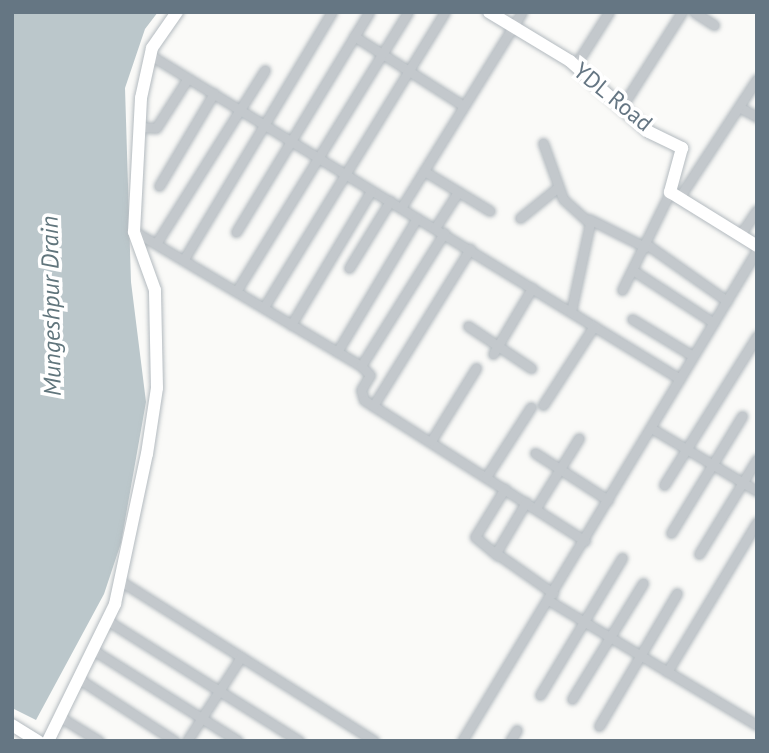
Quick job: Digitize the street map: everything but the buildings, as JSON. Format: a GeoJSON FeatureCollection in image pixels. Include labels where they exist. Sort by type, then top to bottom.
{"type":"FeatureCollection","features":[{"type":"Feature","properties":{"kind":"street"},"geometry":{"type":"LineString","coordinates":[[12,725],[41,740],[60,717],[107,621],[122,582],[158,388],[155,290],[134,231],[141,127],[150,55],[177,12]]}},
{"type":"Feature","properties":{"kind":"street"},"geometry":{"type":"LineString","coordinates":[[184,259],[268,124],[331,12]]}},
{"type":"Feature","properties":{"kind":"street"},"geometry":{"type":"LineString","coordinates":[[236,232],[369,12]]}},
{"type":"Feature","properties":{"kind":"street"},"geometry":{"type":"LineString","coordinates":[[237,290],[408,12]]}},
{"type":"Feature","properties":{"kind":"street"},"geometry":{"type":"LineString","coordinates":[[264,307],[445,12]]}},
{"type":"Feature","properties":{"kind":"street","name":"YDL Road"},"geometry":{"type":"LineString","coordinates":[[489,12],[575,66],[649,132],[682,148],[675,195]]}},
{"type":"Feature","properties":{"kind":"street"},"geometry":{"type":"LineString","coordinates":[[401,208],[522,12]]}},
{"type":"Feature","properties":{"kind":"street"},"geometry":{"type":"LineString","coordinates":[[575,66],[609,12]]}},
{"type":"Feature","properties":{"kind":"street"},"geometry":{"type":"LineString","coordinates":[[621,108],[682,12]]}},
{"type":"Feature","properties":{"kind":"street"},"geometry":{"type":"LineString","coordinates":[[694,12],[714,25]]}},
{"type":"Feature","properties":{"kind":"street"},"geometry":{"type":"LineString","coordinates":[[354,36],[464,106]]}},
{"type":"Feature","properties":{"kind":"street"},"geometry":{"type":"LineString","coordinates":[[150,55],[268,124],[372,191],[680,379]]}},
{"type":"Feature","properties":{"kind":"street"},"geometry":{"type":"LineString","coordinates":[[157,242],[265,70]]}},
{"type":"Feature","properties":{"kind":"street"},"geometry":{"type":"LineString","coordinates":[[141,127],[156,128],[187,78]]}},
{"type":"Feature","properties":{"kind":"street"},"geometry":{"type":"LineString","coordinates":[[622,290],[675,195],[757,79]]}},
{"type":"Feature","properties":{"kind":"street"},"geometry":{"type":"LineString","coordinates":[[159,186],[214,93]]}},
{"type":"Feature","properties":{"kind":"street"},"geometry":{"type":"LineString","coordinates":[[739,107],[757,117]]}},
{"type":"Feature","properties":{"kind":"street"},"geometry":{"type":"LineString","coordinates":[[543,143],[557,188],[589,219],[645,246],[727,300]]}},
{"type":"Feature","properties":{"kind":"street"},"geometry":{"type":"LineString","coordinates":[[424,171],[490,211]]}},
{"type":"Feature","properties":{"kind":"street"},"geometry":{"type":"LineString","coordinates":[[520,218],[557,188]]}},
{"type":"Feature","properties":{"kind":"street"},"geometry":{"type":"LineString","coordinates":[[291,325],[372,191]]}},
{"type":"Feature","properties":{"kind":"street"},"geometry":{"type":"LineString","coordinates":[[435,228],[458,192]]}},
{"type":"Feature","properties":{"kind":"street"},"geometry":{"type":"LineString","coordinates":[[463,741],[585,541],[757,248],[675,195]]}},
{"type":"Feature","properties":{"kind":"street"},"geometry":{"type":"LineString","coordinates":[[349,268],[390,201]]}},
{"type":"Feature","properties":{"kind":"street"},"geometry":{"type":"LineString","coordinates":[[740,235],[757,210]]}},
{"type":"Feature","properties":{"kind":"street"},"geometry":{"type":"LineString","coordinates":[[337,352],[417,218]]}},
{"type":"Feature","properties":{"kind":"street"},"geometry":{"type":"LineString","coordinates":[[571,312],[589,219]]}},
{"type":"Feature","properties":{"kind":"street"},"geometry":{"type":"LineString","coordinates":[[134,231],[157,242],[361,366],[370,375],[361,395],[373,406],[585,541]]}},
{"type":"Feature","properties":{"kind":"street"},"geometry":{"type":"LineString","coordinates":[[361,366],[444,233]]}},
{"type":"Feature","properties":{"kind":"street"},"geometry":{"type":"LineString","coordinates":[[373,406],[470,249]]}},
{"type":"Feature","properties":{"kind":"street"},"geometry":{"type":"LineString","coordinates":[[634,271],[713,323]]}},
{"type":"Feature","properties":{"kind":"street"},"geometry":{"type":"LineString","coordinates":[[496,350],[533,288]]}},
{"type":"Feature","properties":{"kind":"street"},"geometry":{"type":"LineString","coordinates":[[632,319],[693,356]]}},
{"type":"Feature","properties":{"kind":"street"},"geometry":{"type":"LineString","coordinates":[[468,326],[496,350],[531,368]]}},
{"type":"Feature","properties":{"kind":"street"},"geometry":{"type":"LineString","coordinates":[[544,405],[594,326]]}},
{"type":"Feature","properties":{"kind":"street"},"geometry":{"type":"LineString","coordinates":[[664,485],[757,336]]}},
{"type":"Feature","properties":{"kind":"street"},"geometry":{"type":"LineString","coordinates":[[431,441],[476,368]]}},
{"type":"Feature","properties":{"kind":"street"},"geometry":{"type":"LineString","coordinates":[[486,477],[531,407]]}},
{"type":"Feature","properties":{"kind":"street"},"geometry":{"type":"LineString","coordinates":[[671,533],[742,416]]}},
{"type":"Feature","properties":{"kind":"street"},"geometry":{"type":"LineString","coordinates":[[651,428],[757,491]]}},
{"type":"Feature","properties":{"kind":"street"},"geometry":{"type":"LineString","coordinates":[[536,508],[579,438]]}},
{"type":"Feature","properties":{"kind":"street"},"geometry":{"type":"LineString","coordinates":[[535,453],[608,500]]}},
{"type":"Feature","properties":{"kind":"street"},"geometry":{"type":"LineString","coordinates":[[699,554],[757,459]]}},
{"type":"Feature","properties":{"kind":"street"},"geometry":{"type":"LineString","coordinates":[[505,488],[475,537],[583,621],[757,725]]}},
{"type":"Feature","properties":{"kind":"street"},"geometry":{"type":"LineString","coordinates":[[498,556],[498,545],[526,502]]}},
{"type":"Feature","properties":{"kind":"street"},"geometry":{"type":"LineString","coordinates":[[667,672],[757,522]]}},
{"type":"Feature","properties":{"kind":"street"},"geometry":{"type":"LineString","coordinates":[[540,695],[622,558]]}},
{"type":"Feature","properties":{"kind":"street"},"geometry":{"type":"LineString","coordinates":[[122,582],[374,741]]}},
{"type":"Feature","properties":{"kind":"street"},"geometry":{"type":"LineString","coordinates":[[572,699],[643,583]]}},
{"type":"Feature","properties":{"kind":"street"},"geometry":{"type":"LineString","coordinates":[[599,726],[677,593]]}},
{"type":"Feature","properties":{"kind":"street"},"geometry":{"type":"LineString","coordinates":[[107,621],[219,691],[284,737],[299,741]]}},
{"type":"Feature","properties":{"kind":"street"},"geometry":{"type":"LineString","coordinates":[[93,650],[237,741]]}},
{"type":"Feature","properties":{"kind":"street"},"geometry":{"type":"LineString","coordinates":[[187,741],[241,657]]}},
{"type":"Feature","properties":{"kind":"street"},"geometry":{"type":"LineString","coordinates":[[79,679],[175,741]]}},
{"type":"Feature","properties":{"kind":"street"},"geometry":{"type":"LineString","coordinates":[[60,717],[99,741]]}},
{"type":"Feature","properties":{"kind":"street"},"geometry":{"type":"LineString","coordinates":[[510,741],[517,730]]}},
{"type":"Feature","properties":{"kind":"water","name":"Mungeshpur Drain"},"geometry":{"type":"Polygon","coordinates":[[[12,12],[158,12],[145,29],[125,88],[131,282],[146,402],[121,543],[104,594],[36,720],[12,708],[12,12]]]}}]}
